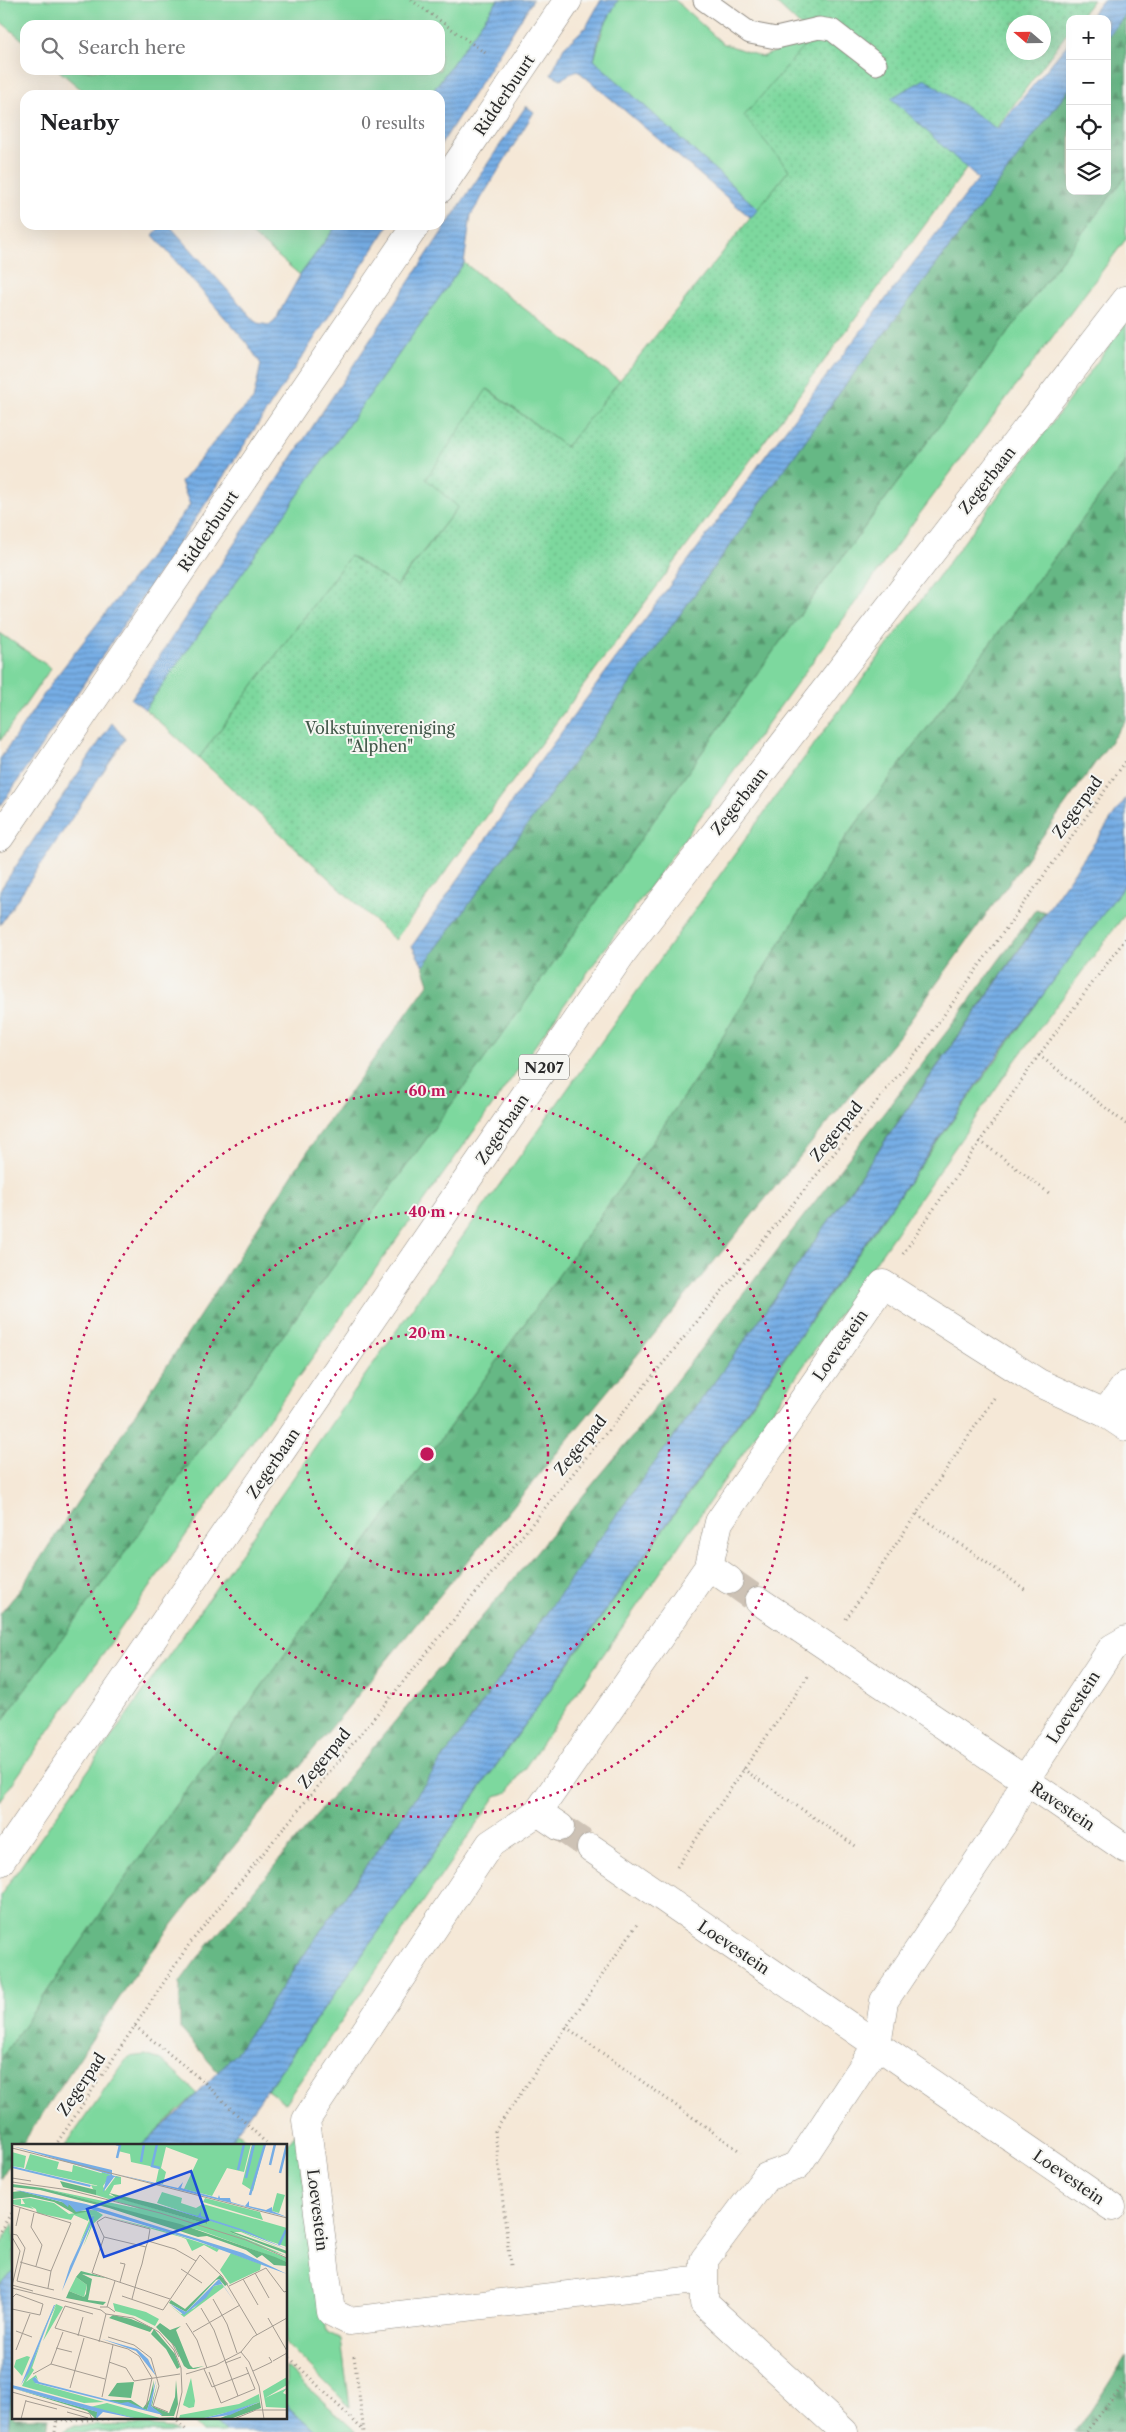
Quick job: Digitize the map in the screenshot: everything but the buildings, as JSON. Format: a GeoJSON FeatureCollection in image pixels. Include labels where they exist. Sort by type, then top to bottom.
{"type":"FeatureCollection","features":[{"type":"Feature","properties":{"kind":"street","name":"Ridderbuurt"},"geometry":{"type":"LineString","coordinates":[[445,182],[568,0]]}},
{"type":"Feature","properties":{"kind":"street","name":"Ridderbuurt"},"geometry":{"type":"LineString","coordinates":[[0,837],[413,230]]}},
{"type":"Feature","properties":{"kind":"street","name":"Zegerbaan"},"geometry":{"type":"LineString","coordinates":[[0,1862],[623,952],[1126,300]]}},
{"type":"Feature","properties":{"kind":"street"},"geometry":{"type":"LineString","coordinates":[[883,1284],[1039,1383],[1116,1420],[1126,1384]]}},
{"type":"Feature","properties":{"kind":"street","name":"Loevestein"},"geometry":{"type":"LineString","coordinates":[[703,2279],[349,2321],[331,2312],[306,2120],[490,1844],[538,1812],[719,1573],[719,1522],[883,1284]]}},
{"type":"Feature","properties":{"kind":"street"},"geometry":{"type":"LineString","coordinates":[[760,1601],[1025,1780]]}},
{"type":"Feature","properties":{"kind":"street","name":"Loevestein"},"geometry":{"type":"LineString","coordinates":[[844,2432],[704,2303],[704,2260],[766,2177],[797,2166],[877,2045],[884,2001],[1006,1819],[1025,1780],[1112,1648],[1126,1640]]}},
{"type":"Feature","properties":{"kind":"street","name":"Ravestein"},"geometry":{"type":"LineString","coordinates":[[1025,1780],[1126,1849]]}},
{"type":"Feature","properties":{"kind":"street"},"geometry":{"type":"LineString","coordinates":[[538,1812],[560,1828]]}},
{"type":"Feature","properties":{"kind":"street","name":"Loevestein"},"geometry":{"type":"LineString","coordinates":[[591,1848],[1112,2207]]}},
{"type":"Feature","properties":{"kind":"lane"},"geometry":{"type":"LineString","coordinates":[[704,0],[750,33],[776,38],[820,28],[832,30],[876,64]]}},
{"type":"Feature","properties":{"kind":"path"},"geometry":{"type":"LineString","coordinates":[[411,0],[439,20]]}},
{"type":"Feature","properties":{"kind":"path"},"geometry":{"type":"LineString","coordinates":[[445,24],[489,56]]}},
{"type":"Feature","properties":{"kind":"path","name":"Zegerpad"},"geometry":{"type":"LineString","coordinates":[[57,2144],[190,1943],[921,1047],[1126,761]]}},
{"type":"Feature","properties":{"kind":"path"},"geometry":{"type":"LineString","coordinates":[[883,1284],[1039,1055],[1126,938]]}},
{"type":"Feature","properties":{"kind":"path"},"geometry":{"type":"LineString","coordinates":[[1039,1055],[1126,1124]]}},
{"type":"Feature","properties":{"kind":"path"},"geometry":{"type":"LineString","coordinates":[[979,1141],[1049,1193]]}},
{"type":"Feature","properties":{"kind":"path"},"geometry":{"type":"LineString","coordinates":[[514,2302],[495,2131],[827,1648],[1014,1367]]}},
{"type":"Feature","properties":{"kind":"path"},"geometry":{"type":"LineString","coordinates":[[917,1514],[1026,1590]]}},
{"type":"Feature","properties":{"kind":"path"},"geometry":{"type":"LineString","coordinates":[[743,1769],[857,1847]]}},
{"type":"Feature","properties":{"kind":"path"},"geometry":{"type":"LineString","coordinates":[[135,2026],[204,2082],[268,2144]]}},
{"type":"Feature","properties":{"kind":"path"},"geometry":{"type":"LineString","coordinates":[[566,2027],[772,2175]]}},
{"type":"Feature","properties":{"kind":"path"},"geometry":{"type":"LineString","coordinates":[[0,2230],[12,2213]]}},
{"type":"Feature","properties":{"kind":"path"},"geometry":{"type":"LineString","coordinates":[[288,2356],[364,2431]]}},
{"type":"Feature","properties":{"kind":"path"},"geometry":{"type":"LineString","coordinates":[[355,2368],[364,2431]]}},
{"type":"Feature","properties":{"kind":"path"},"geometry":{"type":"LineString","coordinates":[[1086,2432],[1126,2382]]}},
{"type":"Feature","properties":{"kind":"path"},"geometry":{"type":"LineString","coordinates":[[55,2432],[57,2420]]}},
{"type":"Feature","properties":{"kind":"path"},"geometry":{"type":"LineString","coordinates":[[176,2420],[188,2432]]}},
{"type":"Feature","properties":{"kind":"green space"},"geometry":{"type":"Polygon","coordinates":[[[0,0],[498,0],[445,74],[445,20],[20,20],[20,38],[0,21],[0,0]]]}},
{"type":"Feature","properties":{"kind":"green space"},"geometry":{"type":"Polygon","coordinates":[[[618,0],[675,0],[722,43],[762,57],[812,37],[789,170],[758,209],[594,60],[603,28],[618,0]]]}},
{"type":"Feature","properties":{"kind":"green space","name":"Volkstuinvereniging \"Alphen\""},"geometry":{"type":"Polygon","coordinates":[[[773,0],[1093,0],[1081,15],[1066,15],[1066,34],[1051,55],[1051,15],[1006,15],[1006,60],[1047,60],[395,940],[199,758],[350,556],[397,586],[458,507],[426,479],[487,389],[566,447],[789,170],[744,116],[812,37],[773,0]]]}},
{"type":"Feature","properties":{"kind":"green space"},"geometry":{"type":"Polygon","coordinates":[[[1126,14],[1126,176],[1057,266],[777,646],[515,1017],[0,1724],[0,1614],[19,1591],[315,1140],[429,983],[423,966],[552,792],[846,384],[1066,93],[1066,195],[1111,195],[1111,33],[1126,14]]]}},
{"type":"Feature","properties":{"kind":"green space"},"geometry":{"type":"Polygon","coordinates":[[[64,75],[444,75],[434,90],[82,90],[64,75]]]}},
{"type":"Feature","properties":{"kind":"green space"},"geometry":{"type":"Polygon","coordinates":[[[1126,176],[1126,239],[912,524],[559,1012],[207,1505],[0,1801],[0,1724],[515,1017],[777,646],[1057,266],[1126,176]]]}},
{"type":"Feature","properties":{"kind":"green space"},"geometry":{"type":"Polygon","coordinates":[[[247,230],[333,230],[300,275],[247,230]]]}},
{"type":"Feature","properties":{"kind":"green space"},"geometry":{"type":"Polygon","coordinates":[[[464,263],[620,381],[566,447],[488,389],[458,507],[396,586],[350,556],[199,758],[145,709],[464,263]]]}},
{"type":"Feature","properties":{"kind":"green space"},"geometry":{"type":"Polygon","coordinates":[[[1126,323],[1126,461],[841,844],[708,1061],[655,1138],[533,1312],[172,1810],[0,2060],[0,1896],[453,1250],[776,796],[1126,323]]]}},
{"type":"Feature","properties":{"kind":"green space"},"geometry":{"type":"Polygon","coordinates":[[[1126,461],[1126,720],[899,1036],[217,1867],[140,1967],[22,2144],[12,2144],[12,2160],[0,2179],[0,2060],[172,1810],[533,1312],[655,1138],[708,1061],[841,844],[1126,461]]]}},
{"type":"Feature","properties":{"kind":"green space"},"geometry":{"type":"Polygon","coordinates":[[[0,633],[51,668],[0,741],[0,633]]]}},
{"type":"Feature","properties":{"kind":"green space"},"geometry":{"type":"Polygon","coordinates":[[[1126,883],[1126,913],[1015,1061],[508,1792],[496,1796],[285,2103],[267,2090],[968,1099],[1126,883]]]}},
{"type":"Feature","properties":{"kind":"green space"},"geometry":{"type":"Polygon","coordinates":[[[1036,909],[1045,912],[741,1346],[633,1492],[347,1893],[236,2053],[218,2072],[180,2028],[180,1982],[196,1960],[637,1431],[948,1030],[1036,909]]]}},
{"type":"Feature","properties":{"kind":"green space"},"geometry":{"type":"Polygon","coordinates":[[[145,2055],[161,2060],[197,2093],[143,2144],[66,2144],[128,2057],[145,2055]]]}},
{"type":"Feature","properties":{"kind":"green space"},"geometry":{"type":"Polygon","coordinates":[[[296,2132],[327,2332],[341,2339],[350,2407],[288,2345],[288,2144],[296,2132]]]}},
{"type":"Feature","properties":{"kind":"green space"},"geometry":{"type":"Polygon","coordinates":[[[236,2133],[253,2144],[228,2144],[236,2133]]]}},
{"type":"Feature","properties":{"kind":"green space"},"geometry":{"type":"Polygon","coordinates":[[[12,2226],[12,2271],[0,2286],[0,2245],[12,2226]]]}},
{"type":"Feature","properties":{"kind":"green space"},"geometry":{"type":"Polygon","coordinates":[[[1126,2356],[1126,2427],[1123,2432],[1074,2432],[1090,2413],[1126,2356]]]}},
{"type":"Feature","properties":{"kind":"green space"},"geometry":{"type":"Polygon","coordinates":[[[288,2369],[356,2432],[316,2432],[288,2406],[288,2369]]]}},
{"type":"Feature","properties":{"kind":"green space"},"geometry":{"type":"Polygon","coordinates":[[[12,2383],[12,2420],[49,2420],[47,2432],[8,2432],[12,2383]]]}},
{"type":"Feature","properties":{"kind":"green space"},"geometry":{"type":"Polygon","coordinates":[[[191,2420],[213,2420],[226,2432],[203,2432],[191,2420]]]}},
{"type":"Feature","properties":{"kind":"green space"},"geometry":{"type":"Polygon","coordinates":[[[145,2425],[170,2428],[177,2432],[62,2432],[73,2426],[145,2425]]]}},
{"type":"Feature","properties":{"kind":"water"},"geometry":{"type":"Polygon","coordinates":[[[498,0],[533,0],[445,138],[445,90],[434,90],[498,0]]]}},
{"type":"Feature","properties":{"kind":"water"},"geometry":{"type":"Polygon","coordinates":[[[601,0],[618,0],[600,33],[594,60],[758,209],[751,218],[577,70],[561,79],[551,74],[564,47],[586,27],[601,0]]]}},
{"type":"Feature","properties":{"kind":"water"},"geometry":{"type":"Polygon","coordinates":[[[1103,0],[1126,0],[1126,14],[1111,33],[1111,15],[1091,15],[1103,0]]]}},
{"type":"Feature","properties":{"kind":"water"},"geometry":{"type":"Polygon","coordinates":[[[1066,46],[1066,93],[846,384],[552,792],[423,966],[412,946],[538,764],[772,447],[978,179],[891,98],[925,79],[997,129],[1066,46]]]}},
{"type":"Feature","properties":{"kind":"water"},"geometry":{"type":"Polygon","coordinates":[[[526,106],[534,112],[471,215],[464,263],[145,709],[131,699],[526,106]]]}},
{"type":"Feature","properties":{"kind":"water"},"geometry":{"type":"Polygon","coordinates":[[[158,230],[173,230],[257,323],[269,325],[275,320],[300,275],[333,230],[386,230],[200,512],[0,807],[0,759],[55,678],[190,505],[181,482],[234,418],[253,400],[261,364],[246,342],[153,235],[158,230]]]}},
{"type":"Feature","properties":{"kind":"water"},"geometry":{"type":"Polygon","coordinates":[[[112,723],[125,739],[0,925],[0,890],[112,723]]]}},
{"type":"Feature","properties":{"kind":"water"},"geometry":{"type":"Polygon","coordinates":[[[1126,798],[1126,883],[998,1055],[228,2144],[143,2144],[178,2113],[236,2053],[347,1893],[633,1492],[741,1346],[1126,798]]]}},
{"type":"Feature","properties":{"kind":"water"},"geometry":{"type":"Polygon","coordinates":[[[12,2271],[12,2383],[8,2432],[0,2432],[0,2286],[12,2271]]]}},
{"type":"Feature","properties":{"kind":"water"},"geometry":{"type":"Polygon","coordinates":[[[288,2406],[316,2432],[226,2432],[213,2420],[288,2420],[288,2406]]]}},
{"type":"Feature","properties":{"kind":"tunnel"},"geometry":{"type":"LineString","coordinates":[[729,1580],[759,1601]]}},
{"type":"Feature","properties":{"kind":"tunnel"},"geometry":{"type":"LineString","coordinates":[[560,1827],[591,1848]]}}]}
